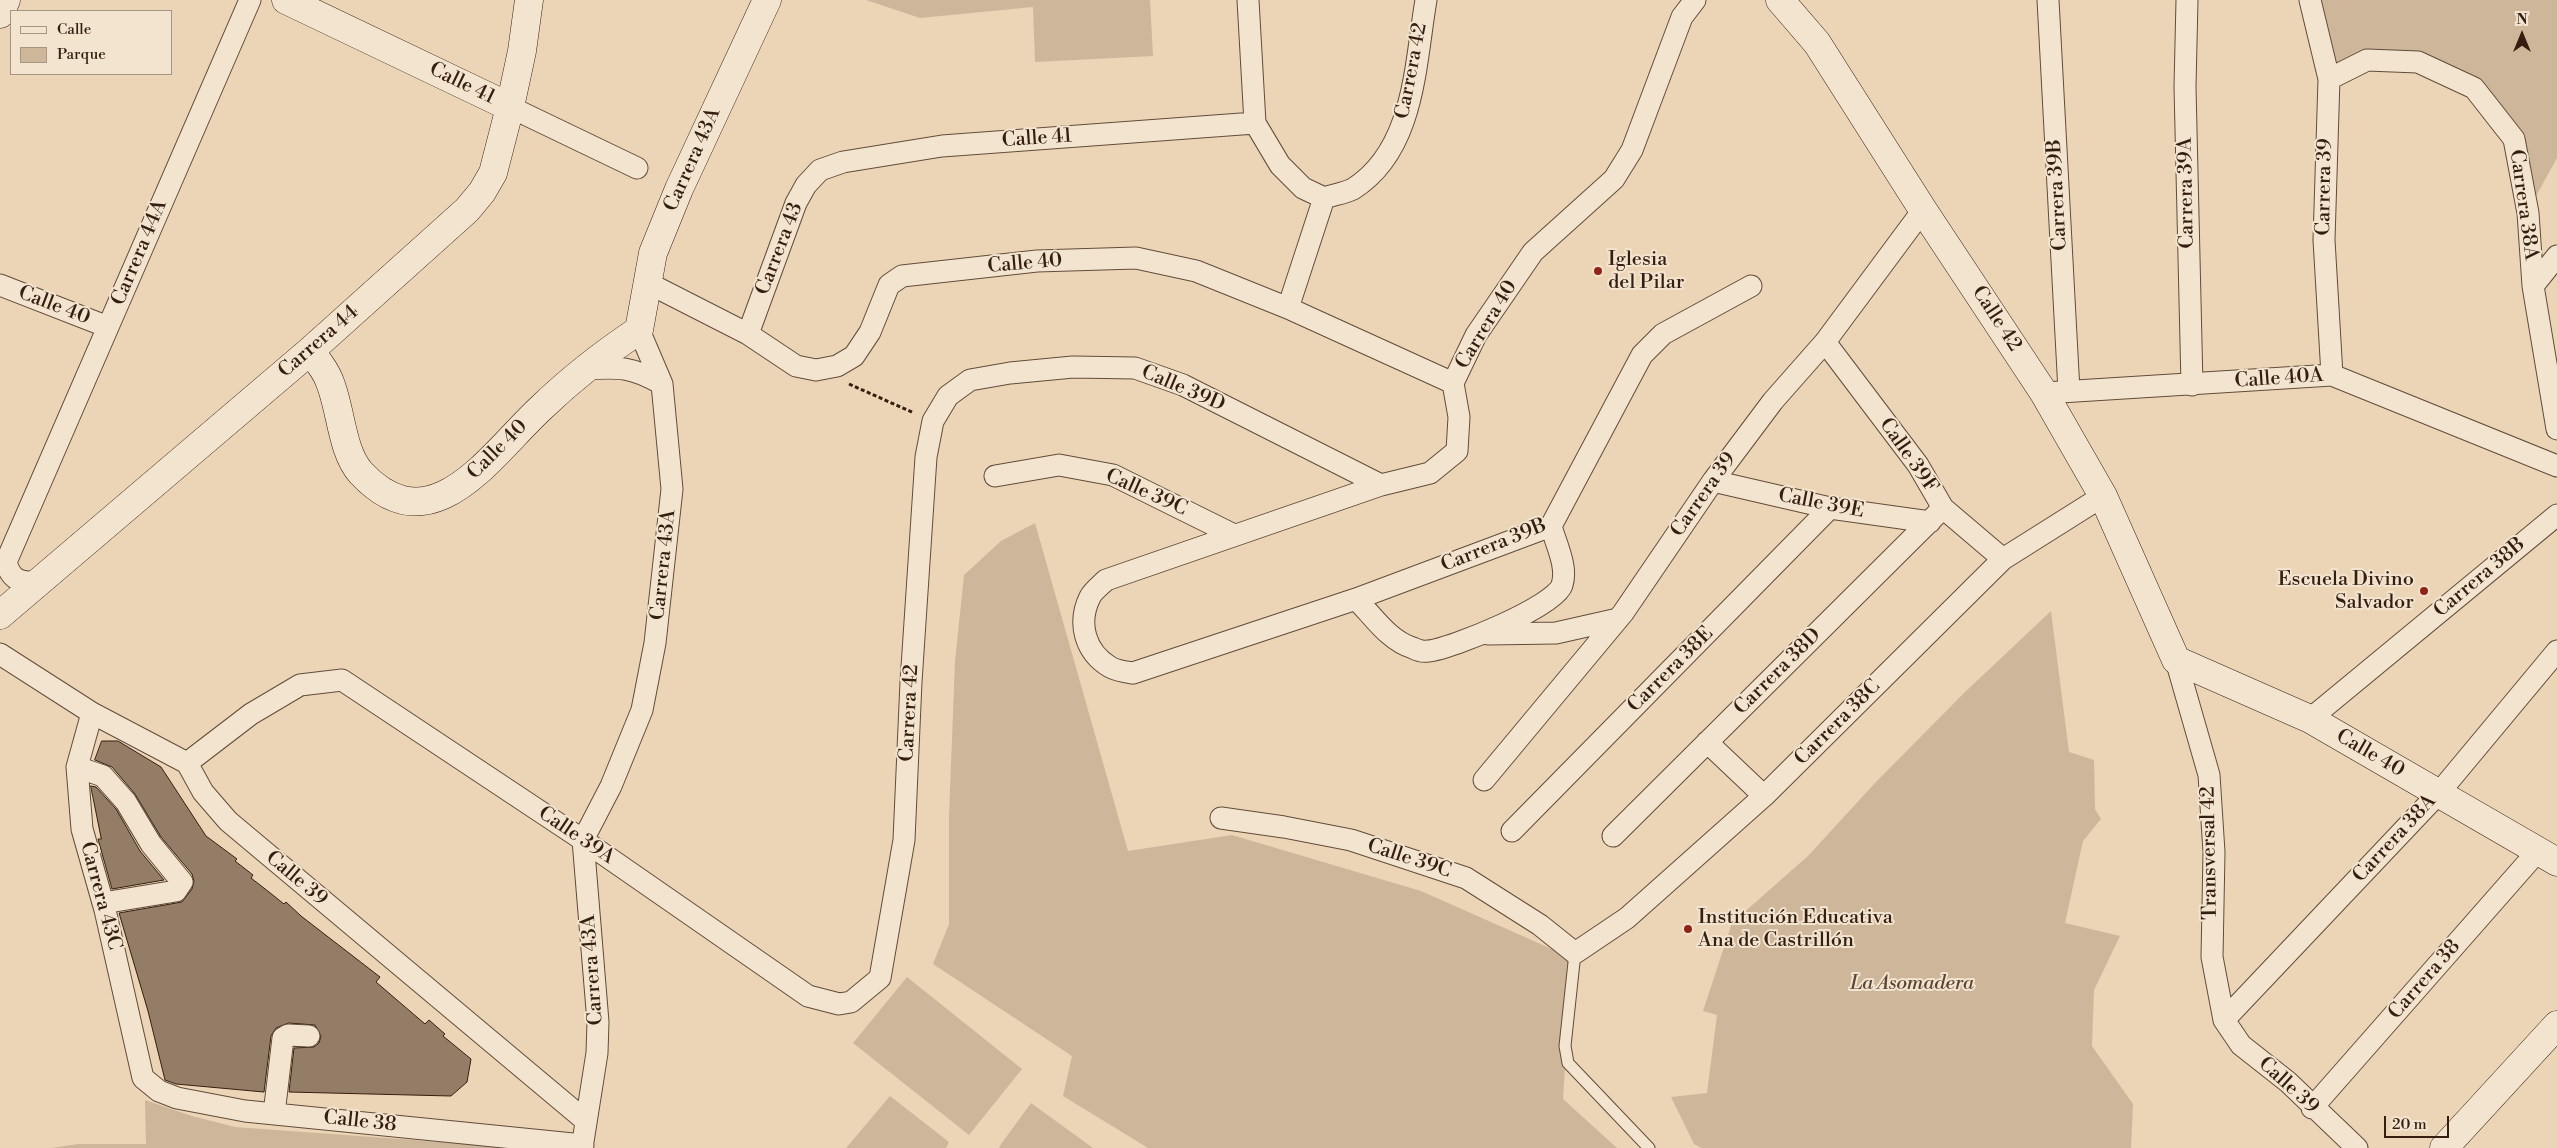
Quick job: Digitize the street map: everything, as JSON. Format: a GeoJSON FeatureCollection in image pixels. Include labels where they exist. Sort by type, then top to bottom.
{"type":"FeatureCollection","features":[{"type":"Feature","properties":{"kind":"street"},"geometry":{"type":"LineString","coordinates":[[0,14],[6,0]]}},
{"type":"Feature","properties":{"kind":"street","name":"Carrera 44A"},"geometry":{"type":"LineString","coordinates":[[38,582],[24,583],[15,580],[9,572],[6,562],[250,0]]}},
{"type":"Feature","properties":{"kind":"street","name":"Calle 41"},"geometry":{"type":"LineString","coordinates":[[286,0],[637,168]]}},
{"type":"Feature","properties":{"kind":"street","name":"Carrera 44"},"geometry":{"type":"LineString","coordinates":[[0,615],[310,351],[467,210],[477,198],[492,173],[510,107],[522,51],[529,0]]}},
{"type":"Feature","properties":{"kind":"street","name":"Carrera 43A"},"geometry":{"type":"LineString","coordinates":[[582,1146],[597,1053],[598,1022],[583,840],[630,741],[642,710],[655,643],[672,489],[662,384],[639,330],[646,282],[653,253],[679,189],[767,0]]}},
{"type":"Feature","properties":{"kind":"street"},"geometry":{"type":"LineString","coordinates":[[1248,0],[1255,123],[1280,165],[1303,188],[1324,198],[1288,308]]}},
{"type":"Feature","properties":{"kind":"street","name":"Carrera 42"},"geometry":{"type":"LineString","coordinates":[[1324,198],[1351,190],[1370,176],[1387,154],[1406,119],[1426,0]]}},
{"type":"Feature","properties":{"kind":"street","name":"Carrera 40"},"geometry":{"type":"LineString","coordinates":[[1133,673],[1112,668],[1095,656],[1085,637],[1083,615],[1090,595],[1106,580],[1380,485],[1430,473],[1457,450],[1458,417],[1453,383],[1476,335],[1533,252],[1614,179],[1632,150],[1682,17],[1695,0]]}},
{"type":"Feature","properties":{"kind":"street","name":"Calle 42"},"geometry":{"type":"LineString","coordinates":[[1780,0],[1817,44],[1923,210],[2057,392],[2176,660]]}},
{"type":"Feature","properties":{"kind":"street","name":"Carrera 39B"},"geometry":{"type":"LineString","coordinates":[[2048,0],[2057,392]]}},
{"type":"Feature","properties":{"kind":"street","name":"Carrera 39A"},"geometry":{"type":"LineString","coordinates":[[2187,0],[2185,87],[2192,385]]}},
{"type":"Feature","properties":{"kind":"street","name":"Carrera 39"},"geometry":{"type":"LineString","coordinates":[[2310,0],[2329,79],[2324,240],[2332,376]]}},
{"type":"Feature","properties":{"kind":"street","name":"Carrera 38A"},"geometry":{"type":"LineString","coordinates":[[2329,79],[2367,60],[2418,62],[2474,88],[2514,139],[2528,213],[2533,286],[2557,429]]}},
{"type":"Feature","properties":{"kind":"street","name":"Calle 41"},"geometry":{"type":"LineString","coordinates":[[820,170],[843,162],[942,146],[1255,123]]}},
{"type":"Feature","properties":{"kind":"street","name":"Carrera 43"},"geometry":{"type":"LineString","coordinates":[[748,334],[796,203],[806,185],[820,170]]}},
{"type":"Feature","properties":{"kind":"street","name":"Carrera 39"},"geometry":{"type":"LineString","coordinates":[[1484,780],[1618,619],[1713,481],[1773,401],[1825,342],[1923,210]]}},
{"type":"Feature","properties":{"kind":"street"},"geometry":{"type":"LineString","coordinates":[[2533,286],[2557,256]]}},
{"type":"Feature","properties":{"kind":"street","name":"Calle 40"},"geometry":{"type":"LineString","coordinates":[[646,282],[748,334],[796,366],[816,370],[837,366],[854,356],[870,332],[889,284],[902,276],[1037,261],[1136,258],[1196,270],[1288,308],[1453,383]]}},
{"type":"Feature","properties":{"kind":"street","name":"Calle 40"},"geometry":{"type":"LineString","coordinates":[[0,285],[108,327]]}},
{"type":"Feature","properties":{"kind":"street","name":"Carrera 39B"},"geometry":{"type":"LineString","coordinates":[[1133,673],[1356,599],[1551,526],[1642,355],[1663,334],[1751,286]]}},
{"type":"Feature","properties":{"kind":"street","name":"Calle 40"},"geometry":{"type":"LineString","coordinates":[[310,351],[329,379],[346,443],[360,472],[388,496],[415,502],[442,497],[471,480],[535,414],[584,369],[639,330]]}},
{"type":"Feature","properties":{"kind":"street","name":"Calle 39F"},"geometry":{"type":"LineString","coordinates":[[1825,342],[1918,465],[1936,515],[2003,559]]}},
{"type":"Feature","properties":{"kind":"street"},"geometry":{"type":"LineString","coordinates":[[584,369],[618,367],[639,371],[662,384]]}},
{"type":"Feature","properties":{"kind":"street","name":"Calle 39D"},"geometry":{"type":"LineString","coordinates":[[970,380],[1010,373],[1073,367],[1135,368],[1183,385],[1380,485]]}},
{"type":"Feature","properties":{"kind":"street","name":"Calle 40A"},"geometry":{"type":"LineString","coordinates":[[2057,392],[2332,376],[2557,466]]}},
{"type":"Feature","properties":{"kind":"street","name":"Carrera 42"},"geometry":{"type":"LineString","coordinates":[[808,996],[840,1004],[851,1002],[880,978],[904,840],[926,466],[932,421],[948,396],[970,380]]}},
{"type":"Feature","properties":{"kind":"street","name":"Calle 39C"},"geometry":{"type":"LineString","coordinates":[[995,476],[1059,465],[1113,475],[1234,535]]}},
{"type":"Feature","properties":{"kind":"street","name":"Calle 39E"},"geometry":{"type":"LineString","coordinates":[[1713,481],[1830,508],[1936,515]]}},
{"type":"Feature","properties":{"kind":"street","name":"Carrera 38C"},"geometry":{"type":"LineString","coordinates":[[1575,954],[1628,918],[1764,796],[2003,559],[2103,496]]}},
{"type":"Feature","properties":{"kind":"street","name":"Carrera 38E"},"geometry":{"type":"LineString","coordinates":[[1512,831],[1830,508]]}},
{"type":"Feature","properties":{"kind":"street","name":"Carrera 38D"},"geometry":{"type":"LineString","coordinates":[[1614,836],[1936,515]]}},
{"type":"Feature","properties":{"kind":"street","name":"Carrera 38B"},"geometry":{"type":"LineString","coordinates":[[2310,718],[2557,515]]}},
{"type":"Feature","properties":{"kind":"street"},"geometry":{"type":"LineString","coordinates":[[1356,599],[1396,641],[1412,648],[1427,651],[1486,633],[1549,600],[1562,587],[1565,572],[1551,526]]}},
{"type":"Feature","properties":{"kind":"street"},"geometry":{"type":"LineString","coordinates":[[1486,633],[1556,633],[1618,619]]}},
{"type":"Feature","properties":{"kind":"street","name":"Carrera 38A"},"geometry":{"type":"LineString","coordinates":[[2224,1020],[2438,794],[2557,651]]}},
{"type":"Feature","properties":{"kind":"street"},"geometry":{"type":"LineString","coordinates":[[0,654],[92,713],[187,763]]}},
{"type":"Feature","properties":{"kind":"street","name":"Calle 40"},"geometry":{"type":"LineString","coordinates":[[2176,660],[2310,718],[2547,857]]}},
{"type":"Feature","properties":{"kind":"street","name":"Transversal 42"},"geometry":{"type":"LineString","coordinates":[[2176,660],[2209,775],[2214,852],[2212,958],[2224,1020]]}},
{"type":"Feature","properties":{"kind":"street","name":"Calle 39A"},"geometry":{"type":"LineString","coordinates":[[187,763],[251,714],[300,685],[342,680],[583,840],[808,996]]}},
{"type":"Feature","properties":{"kind":"street","name":"Carrera 43C"},"geometry":{"type":"LineString","coordinates":[[92,713],[77,767],[82,829],[103,903],[144,1078]]}},
{"type":"Feature","properties":{"kind":"street"},"geometry":{"type":"LineString","coordinates":[[1707,742],[1764,796]]}},
{"type":"Feature","properties":{"kind":"street","name":"Calle 39"},"geometry":{"type":"LineString","coordinates":[[187,763],[204,792],[228,821],[586,1120]]}},
{"type":"Feature","properties":{"kind":"street"},"geometry":{"type":"LineString","coordinates":[[77,767],[103,776],[126,802],[151,844],[182,882],[176,891],[103,903]]}},
{"type":"Feature","properties":{"kind":"street","name":"Calle 39C"},"geometry":{"type":"LineString","coordinates":[[1220,818],[1284,827],[1351,840],[1466,878],[1540,926],[1575,954]]}},
{"type":"Feature","properties":{"kind":"street","name":"Carrera 38"},"geometry":{"type":"LineString","coordinates":[[2312,1108],[2547,857]]}},
{"type":"Feature","properties":{"kind":"street","name":"Calle 39"},"geometry":{"type":"LineString","coordinates":[[2224,1020],[2241,1045],[2288,1082],[2312,1108],[2357,1148]]}},
{"type":"Feature","properties":{"kind":"street"},"geometry":{"type":"LineString","coordinates":[[2444,1148],[2557,1025]]}},
{"type":"Feature","properties":{"kind":"street"},"geometry":{"type":"LineString","coordinates":[[274,1114],[283,1038],[288,1035],[309,1036]]}},
{"type":"Feature","properties":{"kind":"street","name":"Calle 38"},"geometry":{"type":"LineString","coordinates":[[144,1078],[158,1091],[176,1098],[274,1114],[582,1146]]}},
{"type":"Feature","properties":{"kind":"lane"},"geometry":{"type":"LineString","coordinates":[[1575,954],[1565,1046],[1568,1063],[1649,1148]]}},
{"type":"Feature","properties":{"kind":"path"},"geometry":{"type":"LineString","coordinates":[[816,370],[932,421]]}},
{"type":"Feature","properties":{"kind":"green space"},"geometry":{"type":"Polygon","coordinates":[[[866,0],[1150,0],[1153,56],[1035,62],[1033,7],[920,18],[866,0]]]}},
{"type":"Feature","properties":{"kind":"green space"},"geometry":{"type":"Polygon","coordinates":[[[2314,0],[2557,0],[2557,158],[2530,207],[2516,133],[2419,55],[2331,73],[2314,0]]]}},
{"type":"Feature","properties":{"kind":"green space"},"geometry":{"type":"Polygon","coordinates":[[[1035,523],[1128,851],[1232,835],[1421,891],[1572,958],[1563,1099],[1617,1148],[1148,1148],[1063,1096],[1072,1056],[933,964],[949,924],[949,817],[955,661],[964,575],[1001,541],[1035,523]]]}},
{"type":"Feature","properties":{"kind":"green space","name":"La Asomadera"},"geometry":{"type":"Polygon","coordinates":[[[2051,611],[2069,752],[2094,760],[2095,809],[2101,819],[2083,841],[2065,923],[2120,936],[2094,990],[2092,1046],[2133,1104],[2131,1148],[1702,1148],[1694,1144],[1671,1097],[1707,1093],[1717,1015],[1703,1011],[1732,923],[1808,856],[1874,784],[1964,693],[2051,611]]]}},
{"type":"Feature","properties":{"kind":"green space"},"geometry":{"type":"Polygon","coordinates":[[[907,977],[1022,1069],[969,1135],[853,1043],[907,977]]]}},
{"type":"Feature","properties":{"kind":"green space"},"geometry":{"type":"Polygon","coordinates":[[[890,1096],[949,1142],[946,1148],[846,1148],[890,1096]]]}},
{"type":"Feature","properties":{"kind":"green space"},"geometry":{"type":"Polygon","coordinates":[[[145,1100],[192,1116],[235,1127],[524,1148],[51,1148],[78,1144],[146,1144],[145,1100]]]}},
{"type":"Feature","properties":{"kind":"green space"},"geometry":{"type":"Polygon","coordinates":[[[1031,1103],[1093,1148],[1000,1148],[1031,1103]]]}},
{"type":"Feature","properties":{"kind":"building"},"geometry":{"type":"Polygon","coordinates":[[[102,741],[118,741],[161,767],[206,836],[237,859],[235,861],[253,875],[251,878],[284,904],[286,902],[301,916],[380,977],[376,982],[425,1024],[429,1020],[445,1034],[443,1036],[471,1059],[467,1082],[451,1096],[289,1092],[294,1048],[314,1047],[319,1043],[321,1036],[315,1025],[289,1023],[276,1028],[271,1036],[264,1092],[176,1084],[165,1080],[148,1011],[119,913],[182,902],[192,889],[194,881],[192,874],[161,837],[135,794],[112,767],[95,760],[102,741]]]}},
{"type":"Feature","properties":{"kind":"building"},"geometry":{"type":"Polygon","coordinates":[[[91,786],[96,787],[116,809],[140,851],[164,880],[112,889],[98,839],[101,839],[91,786]]]}},
{"type":"Feature","properties":{"kind":"place","name":"Iglesia del Pilar"},"geometry":{"type":"Point","coordinates":[1598,271]}},
{"type":"Feature","properties":{"kind":"place","name":"Escuela Divino Salvador"},"geometry":{"type":"Point","coordinates":[2424,591]}},
{"type":"Feature","properties":{"kind":"place","name":"Institución Educativa Ana de Castrillón"},"geometry":{"type":"Point","coordinates":[1688,929]}}]}
